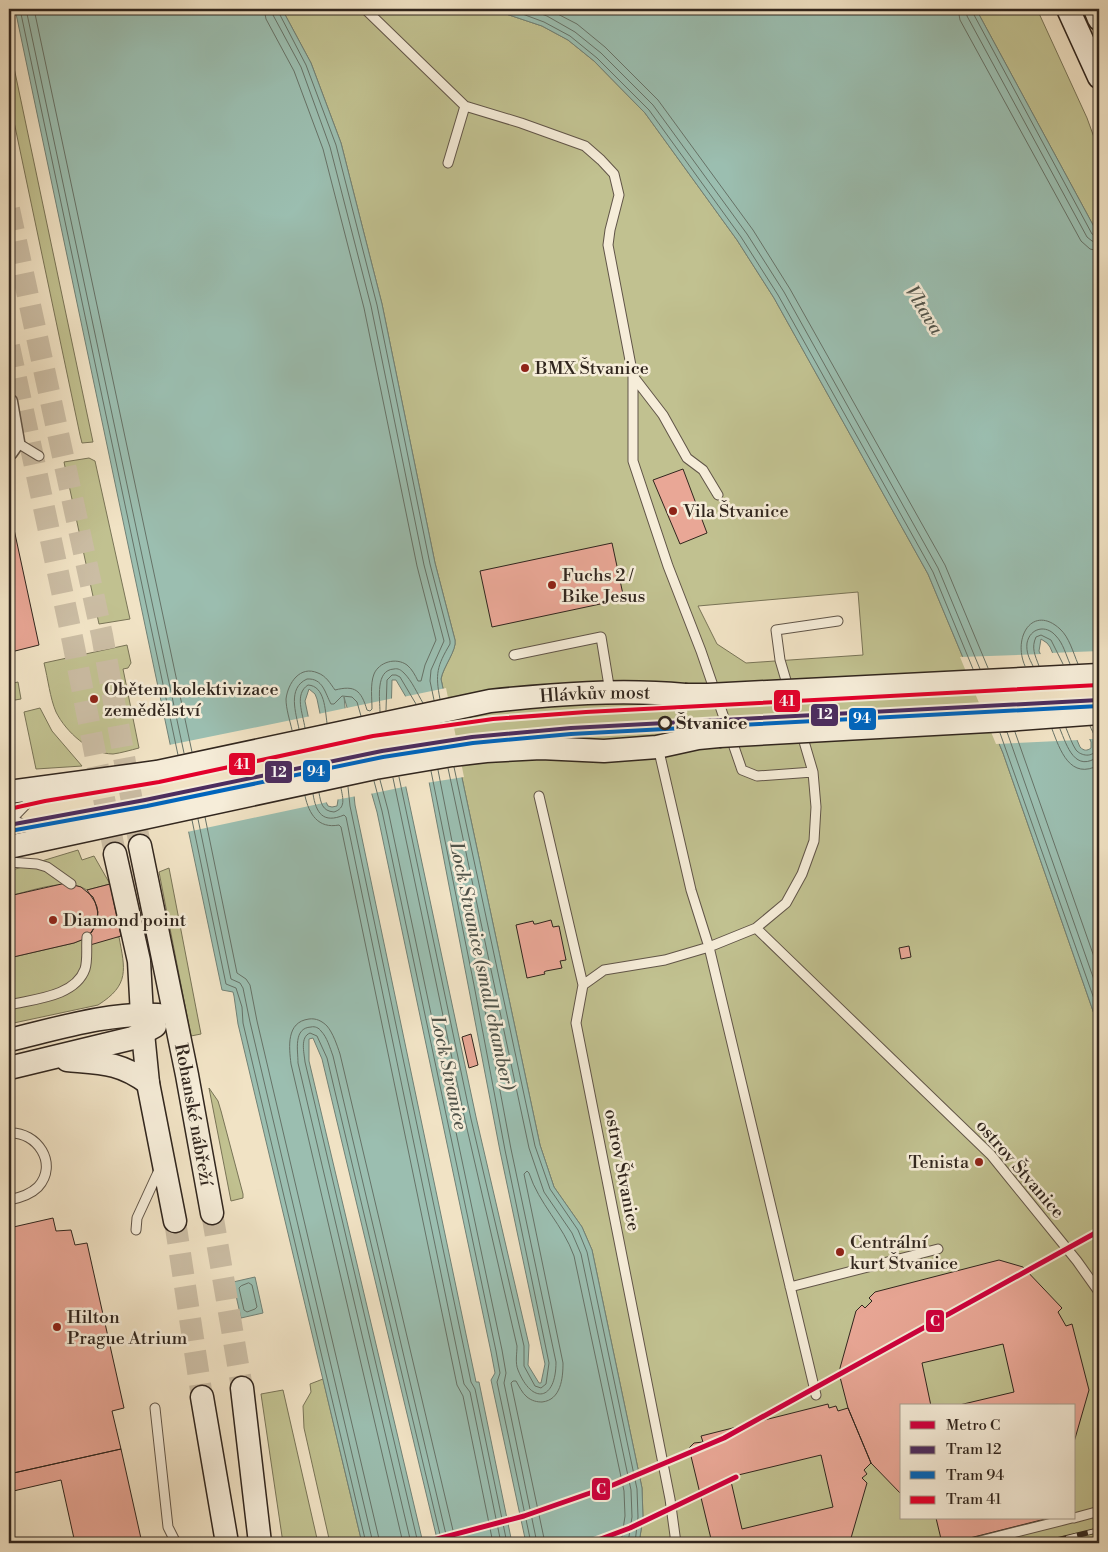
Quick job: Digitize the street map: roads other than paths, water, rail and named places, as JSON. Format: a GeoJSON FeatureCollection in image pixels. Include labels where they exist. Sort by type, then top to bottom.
{"type":"FeatureCollection","features":[{"type":"Feature","properties":{"kind":"main road"},"geometry":{"type":"LineString","coordinates":[[1068,9],[1099,77]]}},
{"type":"Feature","properties":{"kind":"main road"},"geometry":{"type":"LineString","coordinates":[[1095,9],[1099,19]]}},
{"type":"Feature","properties":{"kind":"main road","name":"Hlávkův most"},"geometry":{"type":"LineString","coordinates":[[9,792],[157,772],[490,702],[610,693],[708,695],[1099,675]]}},
{"type":"Feature","properties":{"kind":"main road"},"geometry":{"type":"LineString","coordinates":[[9,847],[375,768],[452,755],[541,748],[604,750],[658,747],[698,738],[1099,713]]}},
{"type":"Feature","properties":{"kind":"main road","name":"Rohanské nábřeží"},"geometry":{"type":"LineString","coordinates":[[140,846],[187,1075],[212,1213]]}},
{"type":"Feature","properties":{"kind":"main road","name":"Rohanské nábřeží"},"geometry":{"type":"LineString","coordinates":[[114,854],[139,961],[148,1083],[175,1221]]}},
{"type":"Feature","properties":{"kind":"main road"},"geometry":{"type":"LineString","coordinates":[[9,1040],[119,1016],[143,1023],[174,1016]]}},
{"type":"Feature","properties":{"kind":"main road"},"geometry":{"type":"LineString","coordinates":[[9,1068],[43,1058],[133,1038],[143,1023]]}},
{"type":"Feature","properties":{"kind":"main road"},"geometry":{"type":"LineString","coordinates":[[43,1058],[113,1065],[134,1073],[148,1083]]}},
{"type":"Feature","properties":{"kind":"main road"},"geometry":{"type":"LineString","coordinates":[[242,1388],[260,1543]]}},
{"type":"Feature","properties":{"kind":"main road"},"geometry":{"type":"LineString","coordinates":[[202,1397],[227,1543]]}},
{"type":"Feature","properties":{"kind":"street"},"geometry":{"type":"LineString","coordinates":[[9,402],[12,447]]}},
{"type":"Feature","properties":{"kind":"lane"},"geometry":{"type":"LineString","coordinates":[[364,9],[465,106],[521,123],[584,146],[614,174],[619,195],[608,245],[634,376],[633,460],[668,566],[742,770],[757,776],[813,772]]}},
{"type":"Feature","properties":{"kind":"lane"},"geometry":{"type":"LineString","coordinates":[[448,163],[465,106]]}},
{"type":"Feature","properties":{"kind":"lane"},"geometry":{"type":"LineString","coordinates":[[634,376],[663,415],[687,458],[703,470],[718,496]]}},
{"type":"Feature","properties":{"kind":"lane"},"geometry":{"type":"LineString","coordinates":[[12,447],[40,456]]}},
{"type":"Feature","properties":{"kind":"lane"},"geometry":{"type":"LineString","coordinates":[[539,796],[583,985],[604,970],[665,960],[710,947],[756,928],[786,903],[802,874],[814,841],[816,806],[813,772],[780,660],[776,630],[838,621]]}},
{"type":"Feature","properties":{"kind":"lane"},"geometry":{"type":"LineString","coordinates":[[514,655],[601,637],[610,693]]}},
{"type":"Feature","properties":{"kind":"lane"},"geometry":{"type":"LineString","coordinates":[[658,747],[691,890],[710,947],[816,1395]]}},
{"type":"Feature","properties":{"kind":"lane"},"geometry":{"type":"LineString","coordinates":[[43,787],[10,819],[49,838]]}},
{"type":"Feature","properties":{"kind":"lane"},"geometry":{"type":"LineString","coordinates":[[9,862],[37,864],[47,867],[71,884]]}},
{"type":"Feature","properties":{"kind":"lane","name":"ostrov Štvanice"},"geometry":{"type":"LineString","coordinates":[[756,928],[991,1155],[1077,1261],[1099,1292]]}},
{"type":"Feature","properties":{"kind":"lane"},"geometry":{"type":"LineString","coordinates":[[9,1005],[60,993],[74,984],[85,968],[86,937]]}},
{"type":"Feature","properties":{"kind":"lane","name":"ostrov Štvanice"},"geometry":{"type":"LineString","coordinates":[[583,985],[576,1023],[670,1499],[676,1543]]}},
{"type":"Feature","properties":{"kind":"lane"},"geometry":{"type":"LineString","coordinates":[[9,1133],[16,1132],[27,1135],[40,1145],[45,1156],[46,1169],[43,1180],[37,1188],[28,1195],[10,1198]]}},
{"type":"Feature","properties":{"kind":"lane"},"geometry":{"type":"LineString","coordinates":[[136,1230],[136,1218],[163,1160]]}},
{"type":"Feature","properties":{"kind":"lane"},"geometry":{"type":"LineString","coordinates":[[790,1286],[938,1249]]}},
{"type":"Feature","properties":{"kind":"lane"},"geometry":{"type":"LineString","coordinates":[[154,1408],[168,1527],[176,1543]]}},
{"type":"Feature","properties":{"kind":"lane"},"geometry":{"type":"LineString","coordinates":[[1076,1517],[1096,1512],[1099,1509]]}},
{"type":"Feature","properties":{"kind":"lane"},"geometry":{"type":"LineString","coordinates":[[972,1543],[1065,1520]]}},
{"type":"Feature","properties":{"kind":"water"},"geometry":{"type":"Polygon","coordinates":[[[15,9],[282,9],[311,63],[341,143],[382,304],[435,563],[455,640],[454,649],[441,679],[540,1145],[554,1187],[582,1227],[592,1250],[642,1488],[643,1518],[639,1543],[526,1543],[491,1380],[495,1373],[491,1352],[377,812],[344,697],[355,805],[476,1382],[479,1382],[512,1543],[438,1543],[322,1059],[313,1038],[309,1039],[309,1061],[423,1543],[362,1543],[238,1024],[233,992],[222,990],[15,9]],[[392,680],[391,717],[476,1117],[529,1345],[528,1365],[539,1383],[541,1383],[545,1364],[500,1151],[416,714],[396,680],[392,680]],[[309,689],[305,701],[326,802],[328,806],[337,806],[338,800],[317,699],[315,694],[309,689]]]}},
{"type":"Feature","properties":{"kind":"water","name":"Vltava"},"geometry":{"type":"Polygon","coordinates":[[[491,9],[976,9],[1099,236],[1099,1028],[1003,753],[928,574],[774,298],[737,240],[645,113],[594,61],[568,40],[542,26],[491,9]],[[1041,639],[1039,651],[1080,747],[1088,750],[1091,748],[1091,742],[1047,643],[1041,639]]]}},
{"type":"Feature","properties":{"kind":"water"},"geometry":{"type":"Polygon","coordinates":[[[255,1277],[263,1313],[241,1318],[233,1282],[255,1277]]]}},
{"type":"Feature","properties":{"kind":"tunnel"},"geometry":{"type":"LineString","coordinates":[[9,209],[102,635],[140,846]]}},
{"type":"Feature","properties":{"kind":"tunnel"},"geometry":{"type":"LineString","coordinates":[[9,346],[73,642],[115,854]]}},
{"type":"Feature","properties":{"kind":"tunnel"},"geometry":{"type":"LineString","coordinates":[[212,1213],[242,1388]]}},
{"type":"Feature","properties":{"kind":"tunnel"},"geometry":{"type":"LineString","coordinates":[[175,1221],[202,1397]]}},
{"type":"Feature","properties":{"kind":"railway"},"geometry":{"type":"LineString","coordinates":[[1045,1543],[1099,1530]]}},
{"type":"Feature","properties":{"kind":"railway"},"geometry":{"type":"LineString","coordinates":[[1094,1543],[1099,1542]]}},
{"type":"Feature","properties":{"kind":"metro line","name":"C"},"geometry":{"type":"LineString","coordinates":[[422,1543],[524,1516],[613,1485],[724,1438],[1099,1231]]}},
{"type":"Feature","properties":{"kind":"metro line","name":"C"},"geometry":{"type":"LineString","coordinates":[[590,1543],[630,1528],[736,1477]]}},
{"type":"Feature","properties":{"kind":"tram line","name":"41"},"geometry":{"type":"LineString","coordinates":[[9,809],[159,782],[373,736],[493,719],[586,712],[1099,685]]}},
{"type":"Feature","properties":{"kind":"tram line","name":"12"},"geometry":{"type":"LineString","coordinates":[[9,825],[145,800],[382,751],[472,737],[571,728],[1099,700]]}},
{"type":"Feature","properties":{"kind":"tram line","name":"94"},"geometry":{"type":"LineString","coordinates":[[10,831],[147,806],[383,757],[473,743],[571,734],[1099,706]]}},
{"type":"Feature","properties":{"kind":"place","name":"BMX Štvanice"},"geometry":{"type":"Point","coordinates":[525,368]}},
{"type":"Feature","properties":{"kind":"place","name":"Vila Štvanice"},"geometry":{"type":"Point","coordinates":[673,511]}},
{"type":"Feature","properties":{"kind":"place","name":"Fuchs 2 / Bike Jesus"},"geometry":{"type":"Point","coordinates":[552,585]}},
{"type":"Feature","properties":{"kind":"place","name":"Obětem kolektivizace zemědělství"},"geometry":{"type":"Point","coordinates":[94,699]}},
{"type":"Feature","properties":{"kind":"place","name":"Štvanice"},"geometry":{"type":"Point","coordinates":[665,723]}},
{"type":"Feature","properties":{"kind":"place","name":"Diamond point"},"geometry":{"type":"Point","coordinates":[53,920]}},
{"type":"Feature","properties":{"kind":"place","name":"Tenista"},"geometry":{"type":"Point","coordinates":[979,1162]}},
{"type":"Feature","properties":{"kind":"place","name":"Centrální kurt Štvanice"},"geometry":{"type":"Point","coordinates":[840,1252]}},
{"type":"Feature","properties":{"kind":"place","name":"Hilton Prague Atrium"},"geometry":{"type":"Point","coordinates":[57,1327]}},
{"type":"Feature","properties":{"kind":"water label","name":"Lock Stvanice (small chamber)"},"geometry":{"type":"Point","coordinates":[482,966]}},
{"type":"Feature","properties":{"kind":"water label","name":"Lock Stvanice"},"geometry":{"type":"Point","coordinates":[449,1073]}}]}
